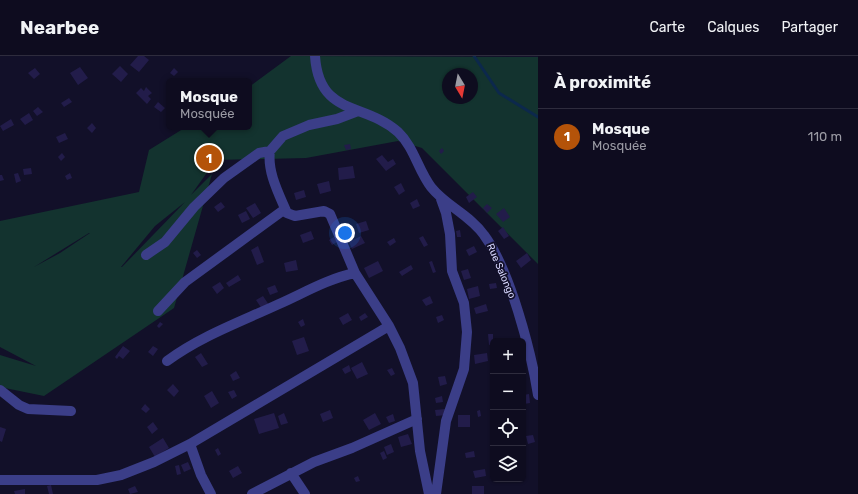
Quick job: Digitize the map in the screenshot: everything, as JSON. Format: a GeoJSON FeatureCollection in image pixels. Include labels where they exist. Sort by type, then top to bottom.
{"type":"FeatureCollection","features":[{"type":"Feature","properties":{"kind":"street","name":"Rue Salongo"},"geometry":{"type":"LineString","coordinates":[[315,56],[318,76],[326,92],[338,102],[381,122],[404,138],[430,186],[441,198],[476,224],[496,255],[506,279],[522,326],[535,376],[538,395]]}},
{"type":"Feature","properties":{"kind":"street"},"geometry":{"type":"LineString","coordinates":[[146,255],[165,242],[194,207],[224,178],[259,153],[270,151],[283,136],[309,125],[337,119],[358,111]]}},
{"type":"Feature","properties":{"kind":"street"},"geometry":{"type":"LineString","coordinates":[[270,151],[270,165],[287,214],[291,216],[324,211],[330,214],[354,273],[389,326],[400,348],[413,383],[420,451],[429,494]]}},
{"type":"Feature","properties":{"kind":"street"},"geometry":{"type":"LineString","coordinates":[[436,494],[446,422],[464,368],[467,332],[464,303],[452,271],[450,234],[446,213],[441,198]]}},
{"type":"Feature","properties":{"kind":"street"},"geometry":{"type":"LineString","coordinates":[[158,310],[186,282],[285,209]]}},
{"type":"Feature","properties":{"kind":"street"},"geometry":{"type":"LineString","coordinates":[[167,361],[186,348],[236,323],[280,304],[322,283],[354,273]]}},
{"type":"Feature","properties":{"kind":"street"},"geometry":{"type":"LineString","coordinates":[[0,480],[97,480],[121,475],[154,462],[190,444],[389,326]]}},
{"type":"Feature","properties":{"kind":"street"},"geometry":{"type":"LineString","coordinates":[[0,390],[19,405],[28,409],[71,411]]}},
{"type":"Feature","properties":{"kind":"street"},"geometry":{"type":"LineString","coordinates":[[252,494],[291,473],[417,419]]}},
{"type":"Feature","properties":{"kind":"street"},"geometry":{"type":"LineString","coordinates":[[190,444],[211,494]]}},
{"type":"Feature","properties":{"kind":"street"},"geometry":{"type":"LineString","coordinates":[[291,473],[305,494]]}},
{"type":"Feature","properties":{"kind":"green space"},"geometry":{"type":"Polygon","coordinates":[[[291,56],[538,57],[538,264],[422,148],[398,141],[306,158],[216,160],[191,195],[212,174],[174,308],[44,396],[0,387],[0,355],[36,366],[0,347],[0,221],[139,192],[149,150],[181,130],[252,130],[252,85],[291,56]],[[185,202],[155,226],[122,267],[185,202]],[[90,233],[34,267],[60,253],[90,233]]]}},
{"type":"Feature","properties":{"kind":"building"},"geometry":{"type":"Polygon","coordinates":[[[138,56],[144,56],[149,60],[139,72],[130,65],[138,56]]]}},
{"type":"Feature","properties":{"kind":"building"},"geometry":{"type":"Polygon","coordinates":[[[120,66],[128,74],[121,82],[112,74],[120,66]]]}},
{"type":"Feature","properties":{"kind":"building"},"geometry":{"type":"Polygon","coordinates":[[[80,67],[88,78],[78,85],[70,73],[80,67]]]}},
{"type":"Feature","properties":{"kind":"building"},"geometry":{"type":"Polygon","coordinates":[[[35,68],[40,74],[34,79],[28,73],[35,68]]]}},
{"type":"Feature","properties":{"kind":"building"},"geometry":{"type":"Polygon","coordinates":[[[174,68],[178,72],[174,76],[170,73],[174,68]]]}},
{"type":"Feature","properties":{"kind":"building"},"geometry":{"type":"Polygon","coordinates":[[[146,87],[152,93],[148,96],[151,99],[147,104],[136,93],[141,88],[144,91],[146,87]]]}},
{"type":"Feature","properties":{"kind":"building"},"geometry":{"type":"Polygon","coordinates":[[[69,98],[72,102],[64,107],[61,103],[69,98]]]}},
{"type":"Feature","properties":{"kind":"building"},"geometry":{"type":"Polygon","coordinates":[[[158,102],[165,108],[161,112],[154,107],[158,102]]]}},
{"type":"Feature","properties":{"kind":"building"},"geometry":{"type":"Polygon","coordinates":[[[38,107],[43,112],[37,116],[33,111],[38,107]]]}},
{"type":"Feature","properties":{"kind":"building"},"geometry":{"type":"Polygon","coordinates":[[[29,113],[33,120],[25,125],[20,119],[29,113]]]}},
{"type":"Feature","properties":{"kind":"building"},"geometry":{"type":"Polygon","coordinates":[[[11,119],[14,125],[3,131],[0,126],[11,119]]]}},
{"type":"Feature","properties":{"kind":"building"},"geometry":{"type":"Polygon","coordinates":[[[92,123],[96,128],[92,133],[87,128],[92,123]]]}},
{"type":"Feature","properties":{"kind":"building"},"geometry":{"type":"Polygon","coordinates":[[[65,133],[68,139],[59,143],[56,137],[65,133]]]}},
{"type":"Feature","properties":{"kind":"building"},"geometry":{"type":"Polygon","coordinates":[[[350,144],[351,149],[346,150],[344,145],[350,144]]]}},
{"type":"Feature","properties":{"kind":"building"},"geometry":{"type":"Polygon","coordinates":[[[442,148],[444,151],[441,154],[439,151],[442,148]]]}},
{"type":"Feature","properties":{"kind":"building"},"geometry":{"type":"Polygon","coordinates":[[[62,153],[65,157],[61,161],[58,157],[62,153]]]}},
{"type":"Feature","properties":{"kind":"building"},"geometry":{"type":"Polygon","coordinates":[[[382,155],[388,162],[393,159],[396,164],[386,171],[376,159],[382,155]]]}},
{"type":"Feature","properties":{"kind":"building"},"geometry":{"type":"Polygon","coordinates":[[[353,166],[355,178],[339,180],[338,168],[353,166]]]}},
{"type":"Feature","properties":{"kind":"building"},"geometry":{"type":"Polygon","coordinates":[[[31,168],[32,174],[24,175],[23,169],[31,168]]]}},
{"type":"Feature","properties":{"kind":"building"},"geometry":{"type":"Polygon","coordinates":[[[18,173],[21,181],[16,183],[14,174],[18,173]]]}},
{"type":"Feature","properties":{"kind":"building"},"geometry":{"type":"Polygon","coordinates":[[[70,173],[72,178],[67,180],[65,176],[70,173]]]}},
{"type":"Feature","properties":{"kind":"building"},"geometry":{"type":"Polygon","coordinates":[[[0,175],[2,175],[4,180],[0,181],[0,175]]]}},
{"type":"Feature","properties":{"kind":"building"},"geometry":{"type":"Polygon","coordinates":[[[329,181],[331,191],[320,194],[317,184],[329,181]]]}},
{"type":"Feature","properties":{"kind":"building"},"geometry":{"type":"Polygon","coordinates":[[[401,183],[405,191],[399,195],[394,187],[401,183]]]}},
{"type":"Feature","properties":{"kind":"building"},"geometry":{"type":"Polygon","coordinates":[[[304,190],[306,197],[296,200],[294,193],[304,190]]]}},
{"type":"Feature","properties":{"kind":"building"},"geometry":{"type":"Polygon","coordinates":[[[473,192],[477,197],[469,203],[466,197],[473,192]]]}},
{"type":"Feature","properties":{"kind":"building"},"geometry":{"type":"Polygon","coordinates":[[[417,199],[420,206],[413,209],[410,203],[417,199]]]}},
{"type":"Feature","properties":{"kind":"building"},"geometry":{"type":"Polygon","coordinates":[[[221,202],[225,207],[218,212],[214,207],[221,202]]]}},
{"type":"Feature","properties":{"kind":"building"},"geometry":{"type":"Polygon","coordinates":[[[255,203],[261,213],[253,218],[246,208],[255,203]]]}},
{"type":"Feature","properties":{"kind":"building"},"geometry":{"type":"Polygon","coordinates":[[[487,204],[492,208],[487,213],[483,208],[487,204]]]}},
{"type":"Feature","properties":{"kind":"building"},"geometry":{"type":"Polygon","coordinates":[[[504,208],[510,217],[503,222],[496,214],[504,208]]]}},
{"type":"Feature","properties":{"kind":"building"},"geometry":{"type":"Polygon","coordinates":[[[246,211],[250,219],[242,223],[238,215],[246,211]]]}},
{"type":"Feature","properties":{"kind":"building"},"geometry":{"type":"Polygon","coordinates":[[[366,221],[369,230],[359,233],[356,224],[366,221]]]}},
{"type":"Feature","properties":{"kind":"building"},"geometry":{"type":"Polygon","coordinates":[[[503,227],[509,236],[504,239],[498,231],[503,227]]]}},
{"type":"Feature","properties":{"kind":"building"},"geometry":{"type":"Polygon","coordinates":[[[460,230],[461,237],[457,237],[456,231],[460,230]]]}},
{"type":"Feature","properties":{"kind":"building"},"geometry":{"type":"Polygon","coordinates":[[[311,231],[314,239],[303,243],[300,235],[311,231]]]}},
{"type":"Feature","properties":{"kind":"building"},"geometry":{"type":"Polygon","coordinates":[[[361,236],[365,243],[352,249],[349,242],[361,236]]]}},
{"type":"Feature","properties":{"kind":"building"},"geometry":{"type":"Polygon","coordinates":[[[423,236],[428,245],[424,247],[419,238],[423,236]]]}},
{"type":"Feature","properties":{"kind":"building"},"geometry":{"type":"Polygon","coordinates":[[[334,237],[337,242],[332,245],[329,240],[334,237]]]}},
{"type":"Feature","properties":{"kind":"building"},"geometry":{"type":"Polygon","coordinates":[[[394,238],[396,242],[390,246],[387,242],[394,238]]]}},
{"type":"Feature","properties":{"kind":"building"},"geometry":{"type":"Polygon","coordinates":[[[258,246],[264,262],[257,265],[251,250],[258,246]]]}},
{"type":"Feature","properties":{"kind":"building"},"geometry":{"type":"Polygon","coordinates":[[[474,246],[477,252],[469,256],[466,250],[474,246]]]}},
{"type":"Feature","properties":{"kind":"building"},"geometry":{"type":"Polygon","coordinates":[[[197,250],[201,255],[197,258],[193,253],[197,250]]]}},
{"type":"Feature","properties":{"kind":"building"},"geometry":{"type":"Polygon","coordinates":[[[527,253],[531,260],[521,268],[516,261],[527,253]]]}},
{"type":"Feature","properties":{"kind":"building"},"geometry":{"type":"Polygon","coordinates":[[[296,260],[298,270],[286,272],[284,263],[296,260]]]}},
{"type":"Feature","properties":{"kind":"building"},"geometry":{"type":"Polygon","coordinates":[[[378,261],[383,271],[369,278],[364,268],[378,261]]]}},
{"type":"Feature","properties":{"kind":"building"},"geometry":{"type":"Polygon","coordinates":[[[432,261],[436,272],[433,273],[429,262],[432,261]]]}},
{"type":"Feature","properties":{"kind":"building"},"geometry":{"type":"Polygon","coordinates":[[[411,265],[413,269],[402,276],[399,272],[411,265]]]}},
{"type":"Feature","properties":{"kind":"building"},"geometry":{"type":"Polygon","coordinates":[[[468,269],[471,278],[464,280],[461,271],[468,269]]]}},
{"type":"Feature","properties":{"kind":"building"},"geometry":{"type":"Polygon","coordinates":[[[238,275],[241,280],[229,287],[226,283],[238,275]]]}},
{"type":"Feature","properties":{"kind":"building"},"geometry":{"type":"Polygon","coordinates":[[[220,282],[224,288],[217,294],[212,287],[220,282]]]}},
{"type":"Feature","properties":{"kind":"building"},"geometry":{"type":"Polygon","coordinates":[[[496,283],[497,288],[490,289],[489,284],[496,283]]]}},
{"type":"Feature","properties":{"kind":"building"},"geometry":{"type":"Polygon","coordinates":[[[275,285],[278,292],[270,295],[267,288],[275,285]]]}},
{"type":"Feature","properties":{"kind":"building"},"geometry":{"type":"Polygon","coordinates":[[[478,286],[480,296],[469,299],[467,289],[478,286]]]}},
{"type":"Feature","properties":{"kind":"building"},"geometry":{"type":"Polygon","coordinates":[[[263,296],[269,305],[262,309],[256,300],[263,296]]]}},
{"type":"Feature","properties":{"kind":"building"},"geometry":{"type":"Polygon","coordinates":[[[430,296],[433,303],[426,306],[422,300],[430,296]]]}},
{"type":"Feature","properties":{"kind":"building"},"geometry":{"type":"Polygon","coordinates":[[[486,304],[488,311],[476,314],[474,308],[486,304]]]}},
{"type":"Feature","properties":{"kind":"building"},"geometry":{"type":"Polygon","coordinates":[[[348,313],[352,320],[343,325],[339,318],[348,313]]]}},
{"type":"Feature","properties":{"kind":"building"},"geometry":{"type":"Polygon","coordinates":[[[365,313],[368,317],[361,321],[359,317],[365,313]]]}},
{"type":"Feature","properties":{"kind":"building"},"geometry":{"type":"Polygon","coordinates":[[[442,315],[444,320],[438,323],[436,317],[442,315]]]}},
{"type":"Feature","properties":{"kind":"building"},"geometry":{"type":"Polygon","coordinates":[[[303,319],[305,325],[301,327],[298,322],[303,319]]]}},
{"type":"Feature","properties":{"kind":"building"},"geometry":{"type":"Polygon","coordinates":[[[160,322],[163,324],[159,328],[157,326],[160,322]]]}},
{"type":"Feature","properties":{"kind":"building"},"geometry":{"type":"Polygon","coordinates":[[[488,334],[493,334],[493,338],[490,338],[489,345],[488,334]]]}},
{"type":"Feature","properties":{"kind":"building"},"geometry":{"type":"Polygon","coordinates":[[[304,337],[309,351],[297,355],[292,341],[304,337]]]}},
{"type":"Feature","properties":{"kind":"building"},"geometry":{"type":"Polygon","coordinates":[[[123,346],[130,351],[123,359],[119,356],[117,359],[115,357],[123,346]]]}},
{"type":"Feature","properties":{"kind":"building"},"geometry":{"type":"Polygon","coordinates":[[[153,346],[158,349],[153,356],[148,352],[153,346]]]}},
{"type":"Feature","properties":{"kind":"building"},"geometry":{"type":"Polygon","coordinates":[[[201,353],[208,364],[202,367],[195,357],[201,353]]]}},
{"type":"Feature","properties":{"kind":"building"},"geometry":{"type":"Polygon","coordinates":[[[487,353],[488,361],[475,364],[474,355],[487,353]]]}},
{"type":"Feature","properties":{"kind":"building"},"geometry":{"type":"Polygon","coordinates":[[[362,362],[368,374],[357,379],[351,368],[362,362]]]}},
{"type":"Feature","properties":{"kind":"building"},"geometry":{"type":"Polygon","coordinates":[[[349,365],[351,371],[345,374],[342,369],[349,365]]]}},
{"type":"Feature","properties":{"kind":"building"},"geometry":{"type":"Polygon","coordinates":[[[392,368],[395,374],[391,376],[387,370],[392,368]]]}},
{"type":"Feature","properties":{"kind":"building"},"geometry":{"type":"Polygon","coordinates":[[[236,371],[240,378],[233,381],[230,375],[236,371]]]}},
{"type":"Feature","properties":{"kind":"building"},"geometry":{"type":"Polygon","coordinates":[[[445,376],[447,384],[440,386],[438,377],[445,376]]]}},
{"type":"Feature","properties":{"kind":"building"},"geometry":{"type":"Polygon","coordinates":[[[173,384],[179,391],[174,397],[167,390],[173,384]]]}},
{"type":"Feature","properties":{"kind":"building"},"geometry":{"type":"Polygon","coordinates":[[[234,390],[237,396],[232,399],[228,392],[234,390]]]}},
{"type":"Feature","properties":{"kind":"building"},"geometry":{"type":"Polygon","coordinates":[[[212,391],[219,403],[211,408],[204,396],[212,391]]]}},
{"type":"Feature","properties":{"kind":"building"},"geometry":{"type":"Polygon","coordinates":[[[526,394],[529,394],[530,403],[526,404],[526,394]]]}},
{"type":"Feature","properties":{"kind":"building"},"geometry":{"type":"Polygon","coordinates":[[[442,396],[443,402],[436,403],[435,398],[442,396]]]}},
{"type":"Feature","properties":{"kind":"building"},"geometry":{"type":"Polygon","coordinates":[[[145,404],[150,409],[146,413],[141,409],[145,404]]]}},
{"type":"Feature","properties":{"kind":"building"},"geometry":{"type":"Polygon","coordinates":[[[445,409],[446,415],[436,416],[435,410],[445,409]]]}},
{"type":"Feature","properties":{"kind":"building"},"geometry":{"type":"Polygon","coordinates":[[[330,410],[333,418],[323,422],[320,414],[330,410]]]}},
{"type":"Feature","properties":{"kind":"building"},"geometry":{"type":"Polygon","coordinates":[[[480,410],[481,416],[478,417],[477,411],[480,410]]]}},
{"type":"Feature","properties":{"kind":"building"},"geometry":{"type":"Polygon","coordinates":[[[274,413],[279,428],[259,434],[254,419],[274,413]]]}},
{"type":"Feature","properties":{"kind":"building"},"geometry":{"type":"Polygon","coordinates":[[[284,413],[288,423],[281,425],[278,416],[284,413]]]}},
{"type":"Feature","properties":{"kind":"building"},"geometry":{"type":"Polygon","coordinates":[[[375,413],[381,424],[369,430],[363,420],[375,413]]]}},
{"type":"Feature","properties":{"kind":"building"},"geometry":{"type":"Polygon","coordinates":[[[393,414],[395,421],[389,423],[386,417],[393,414]]]}},
{"type":"Feature","properties":{"kind":"building"},"geometry":{"type":"Polygon","coordinates":[[[458,415],[470,415],[470,427],[458,427],[458,415]]]}},
{"type":"Feature","properties":{"kind":"building"},"geometry":{"type":"Polygon","coordinates":[[[153,422],[158,429],[152,434],[147,427],[153,422]]]}},
{"type":"Feature","properties":{"kind":"building"},"geometry":{"type":"Polygon","coordinates":[[[0,427],[6,429],[2,442],[0,441],[0,427]]]}},
{"type":"Feature","properties":{"kind":"building"},"geometry":{"type":"Polygon","coordinates":[[[408,434],[412,444],[401,447],[398,437],[408,434]]]}},
{"type":"Feature","properties":{"kind":"building"},"geometry":{"type":"Polygon","coordinates":[[[533,435],[535,442],[528,444],[526,436],[533,435]]]}},
{"type":"Feature","properties":{"kind":"building"},"geometry":{"type":"Polygon","coordinates":[[[163,438],[169,448],[155,457],[149,447],[163,438]]]}},
{"type":"Feature","properties":{"kind":"building"},"geometry":{"type":"Polygon","coordinates":[[[391,444],[394,452],[387,455],[384,447],[391,444]]]}},
{"type":"Feature","properties":{"kind":"building"},"geometry":{"type":"Polygon","coordinates":[[[218,448],[221,454],[218,456],[215,450],[218,448]]]}},
{"type":"Feature","properties":{"kind":"building"},"geometry":{"type":"Polygon","coordinates":[[[384,451],[387,458],[383,460],[380,453],[384,451]]]}},
{"type":"Feature","properties":{"kind":"building"},"geometry":{"type":"Polygon","coordinates":[[[474,451],[475,457],[466,458],[465,453],[474,451]]]}},
{"type":"Feature","properties":{"kind":"building"},"geometry":{"type":"Polygon","coordinates":[[[188,462],[191,469],[184,472],[181,465],[188,462]]]}},
{"type":"Feature","properties":{"kind":"building"},"geometry":{"type":"Polygon","coordinates":[[[179,465],[181,474],[177,475],[175,466],[179,465]]]}},
{"type":"Feature","properties":{"kind":"building"},"geometry":{"type":"Polygon","coordinates":[[[238,466],[242,473],[233,478],[229,471],[238,466]]]}},
{"type":"Feature","properties":{"kind":"building"},"geometry":{"type":"Polygon","coordinates":[[[485,469],[486,476],[475,478],[473,471],[485,469]]]}},
{"type":"Feature","properties":{"kind":"building"},"geometry":{"type":"Polygon","coordinates":[[[358,476],[360,481],[356,482],[354,478],[358,476]]]}},
{"type":"Feature","properties":{"kind":"building"},"geometry":{"type":"Polygon","coordinates":[[[51,485],[53,494],[49,494],[47,486],[51,485]]]}},
{"type":"Feature","properties":{"kind":"building"},"geometry":{"type":"Polygon","coordinates":[[[135,486],[138,492],[130,494],[128,489],[135,486]]]}},
{"type":"Feature","properties":{"kind":"building"},"geometry":{"type":"Polygon","coordinates":[[[472,486],[484,486],[484,494],[472,494],[472,486]]]}},
{"type":"Feature","properties":{"kind":"building"},"geometry":{"type":"Polygon","coordinates":[[[25,489],[25,494],[15,494],[14,491],[25,489]]]}},
{"type":"Feature","properties":{"kind":"waterway"},"geometry":{"type":"LineString","coordinates":[[474,56],[499,93],[538,117]]}},
{"type":"Feature","properties":{"kind":"place","name":"Mosque"},"geometry":{"type":"Point","coordinates":[209,158]}}]}
